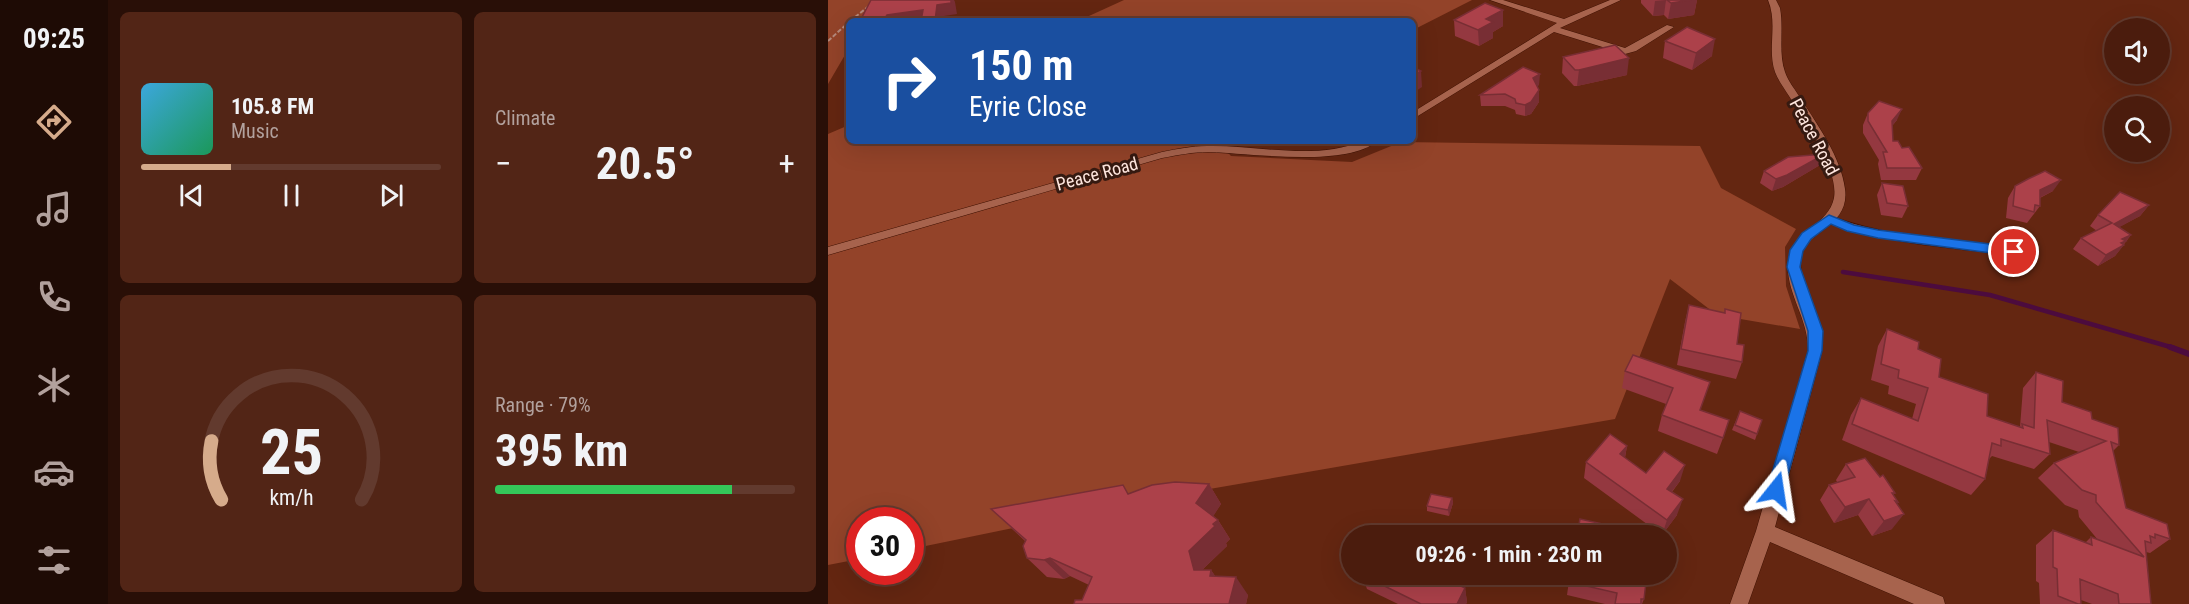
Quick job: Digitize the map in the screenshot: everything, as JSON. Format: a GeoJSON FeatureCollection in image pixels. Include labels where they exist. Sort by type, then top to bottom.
{"type":"FeatureCollection","features":[{"type":"Feature","properties":{"kind":"street"},"geometry":{"type":"LineString","coordinates":[[1494,0],[1564,22]]}},
{"type":"Feature","properties":{"kind":"street"},"geometry":{"type":"LineString","coordinates":[[1416,114],[1564,22],[1617,0]]}},
{"type":"Feature","properties":{"kind":"street","name":"Peace Road"},"geometry":{"type":"LineString","coordinates":[[1772,0],[1776,10],[1777,58],[1780,73],[1837,177],[1839,200],[1829,219]]}},
{"type":"Feature","properties":{"kind":"street"},"geometry":{"type":"LineString","coordinates":[[1553,29],[1627,51],[1670,27]]}},
{"type":"Feature","properties":{"kind":"street","name":"Peace Road"},"geometry":{"type":"LineString","coordinates":[[828,250],[1048,187],[1189,150],[1331,152],[1355,149],[1366,144]]}},
{"type":"Feature","properties":{"kind":"street"},"geometry":{"type":"LineString","coordinates":[[1738,604],[1765,531],[1816,339],[1813,320],[1796,278],[1794,257],[1801,242],[1829,219]]}},
{"type":"Feature","properties":{"kind":"street"},"geometry":{"type":"LineString","coordinates":[[1765,531],[1936,604]]}},
{"type":"Feature","properties":{"kind":"lane"},"geometry":{"type":"LineString","coordinates":[[1829,219],[1851,228],[1878,234],[2014,252]]}},
{"type":"Feature","properties":{"kind":"path"},"geometry":{"type":"LineString","coordinates":[[855,18],[873,0]]}},
{"type":"Feature","properties":{"kind":"path"},"geometry":{"type":"LineString","coordinates":[[828,41],[846,25]]}},
{"type":"Feature","properties":{"kind":"shaded area"},"geometry":{"type":"Polygon","coordinates":[[[828,0],[875,0],[866,18],[846,18],[846,53],[828,84],[828,0]]]}},
{"type":"Feature","properties":{"kind":"shaded area"},"geometry":{"type":"Polygon","coordinates":[[[1124,0],[1472,0],[1416,28],[1416,18],[1085,18],[1124,0]]]}},
{"type":"Feature","properties":{"kind":"shaded area"},"geometry":{"type":"Polygon","coordinates":[[[846,126],[846,144],[1220,144],[1231,156],[1352,162],[1396,144],[1416,142],[1700,146],[1721,188],[1796,229],[1785,247],[1786,286],[1800,329],[1717,315],[1670,279],[1615,419],[1163,497],[924,546],[924,507],[846,507],[846,562],[828,565],[828,134],[846,126]]]}},
{"type":"Feature","properties":{"kind":"building"},"geometry":{"type":"Polygon","coordinates":[[[871,0],[951,0],[951,3],[937,5],[935,18],[922,18],[923,10],[887,15],[885,18],[862,18],[871,0]]]}},
{"type":"Feature","properties":{"kind":"building"},"geometry":{"type":"Polygon","coordinates":[[[1667,0],[1691,0],[1671,3],[1667,0]]]}},
{"type":"Feature","properties":{"kind":"building"},"geometry":{"type":"Polygon","coordinates":[[[1485,3],[1503,10],[1486,19],[1493,22],[1478,30],[1454,20],[1485,3]]]}},
{"type":"Feature","properties":{"kind":"building"},"geometry":{"type":"Polygon","coordinates":[[[1687,27],[1715,39],[1696,53],[1665,41],[1687,27]]]}},
{"type":"Feature","properties":{"kind":"building"},"geometry":{"type":"Polygon","coordinates":[[[1615,45],[1629,58],[1575,70],[1563,57],[1615,45]]]}},
{"type":"Feature","properties":{"kind":"building"},"geometry":{"type":"Polygon","coordinates":[[[1523,67],[1540,74],[1533,78],[1539,90],[1531,102],[1525,105],[1516,103],[1515,99],[1505,94],[1480,95],[1523,67]]]}},
{"type":"Feature","properties":{"kind":"building"},"geometry":{"type":"Polygon","coordinates":[[[1879,101],[1902,109],[1892,121],[1893,141],[1898,141],[1902,148],[1909,147],[1922,168],[1887,168],[1883,152],[1887,152],[1868,121],[1868,113],[1879,101]]]}},
{"type":"Feature","properties":{"kind":"building"},"geometry":{"type":"Polygon","coordinates":[[[1825,154],[1776,179],[1764,171],[1788,157],[1825,154]]]}},
{"type":"Feature","properties":{"kind":"building"},"geometry":{"type":"Polygon","coordinates":[[[2045,171],[2061,180],[2040,190],[2040,206],[2035,205],[2034,212],[2013,206],[2015,186],[2045,171]]]}},
{"type":"Feature","properties":{"kind":"building"},"geometry":{"type":"Polygon","coordinates":[[[1882,183],[1903,186],[1908,206],[1887,203],[1882,183]]]}},
{"type":"Feature","properties":{"kind":"building"},"geometry":{"type":"Polygon","coordinates":[[[2120,192],[2149,205],[2114,224],[2131,235],[2122,239],[2126,241],[2121,243],[2124,245],[2106,255],[2081,238],[2112,223],[2098,215],[2120,192]]]}},
{"type":"Feature","properties":{"kind":"building"},"geometry":{"type":"Polygon","coordinates":[[[1689,305],[1725,313],[1725,309],[1741,313],[1737,344],[1744,345],[1742,362],[1681,349],[1689,305]]]}},
{"type":"Feature","properties":{"kind":"building"},"geometry":{"type":"Polygon","coordinates":[[[1887,329],[1919,342],[1918,349],[1941,359],[1939,377],[1988,394],[1987,416],[2023,428],[2022,424],[2034,428],[2036,372],[2063,381],[2062,402],[2091,412],[2092,419],[2118,428],[2119,445],[2111,442],[2126,508],[2167,524],[2170,539],[2155,534],[2155,538],[2150,536],[2151,543],[2145,541],[2151,604],[2119,604],[2118,594],[2080,579],[2081,604],[2058,596],[2057,569],[2053,567],[2053,530],[2092,545],[2091,537],[2144,557],[2096,502],[2096,495],[2082,490],[2054,463],[2106,441],[2047,420],[2050,454],[2001,439],[2001,446],[1992,443],[1985,479],[1852,424],[1861,398],[1918,421],[1928,388],[1898,378],[1899,370],[1881,364],[1887,329]]]}},
{"type":"Feature","properties":{"kind":"building"},"geometry":{"type":"Polygon","coordinates":[[[1633,355],[1710,382],[1700,410],[1729,420],[1723,438],[1662,415],[1673,388],[1625,371],[1633,355]]]}},
{"type":"Feature","properties":{"kind":"building"},"geometry":{"type":"Polygon","coordinates":[[[1740,411],[1762,420],[1757,434],[1735,425],[1740,411]]]}},
{"type":"Feature","properties":{"kind":"building"},"geometry":{"type":"Polygon","coordinates":[[[1610,434],[1627,446],[1620,454],[1646,473],[1664,451],[1685,465],[1667,489],[1683,499],[1667,520],[1586,462],[1610,434]]]}},
{"type":"Feature","properties":{"kind":"building"},"geometry":{"type":"Polygon","coordinates":[[[1865,458],[1880,477],[1883,475],[1895,493],[1892,493],[1898,502],[1895,501],[1904,514],[1884,521],[1869,499],[1845,507],[1829,485],[1855,477],[1846,464],[1865,458]]]}},
{"type":"Feature","properties":{"kind":"building"},"geometry":{"type":"Polygon","coordinates":[[[1175,482],[1209,484],[1196,503],[1218,520],[1213,524],[1215,526],[1189,551],[1194,570],[1211,570],[1210,576],[1236,577],[1229,604],[1074,604],[1075,600],[1082,600],[1092,577],[1050,558],[1044,560],[1027,558],[1023,546],[1026,540],[991,509],[1123,485],[1128,494],[1152,485],[1175,482]]]}},
{"type":"Feature","properties":{"kind":"building"},"geometry":{"type":"Polygon","coordinates":[[[1431,494],[1452,498],[1448,510],[1427,506],[1431,494]]]}},
{"type":"Feature","properties":{"kind":"building"},"geometry":{"type":"Polygon","coordinates":[[[1580,519],[1607,525],[1579,525],[1580,519]]]}},
{"type":"Feature","properties":{"kind":"building"},"geometry":{"type":"Polygon","coordinates":[[[1382,585],[1459,585],[1465,588],[1457,604],[1421,604],[1382,585]]]}},
{"type":"Feature","properties":{"kind":"building"},"geometry":{"type":"Polygon","coordinates":[[[1582,585],[1646,585],[1641,604],[1615,604],[1617,593],[1582,585]]]}},
{"type":"Feature","properties":{"kind":"waterway"},"geometry":{"type":"LineString","coordinates":[[1843,272],[1990,295],[2174,348]]}},
{"type":"Feature","properties":{"kind":"waterway"},"geometry":{"type":"LineString","coordinates":[[2170,347],[2189,354]]}},
{"type":"Feature","properties":{"kind":"route"},"geometry":{"type":"LineString","coordinates":[[1776,490],[1815,351],[1813,320],[1793,267],[1796,250],[1801,242],[1829,219],[1851,228],[1878,234],[2014,252]]}}]}
